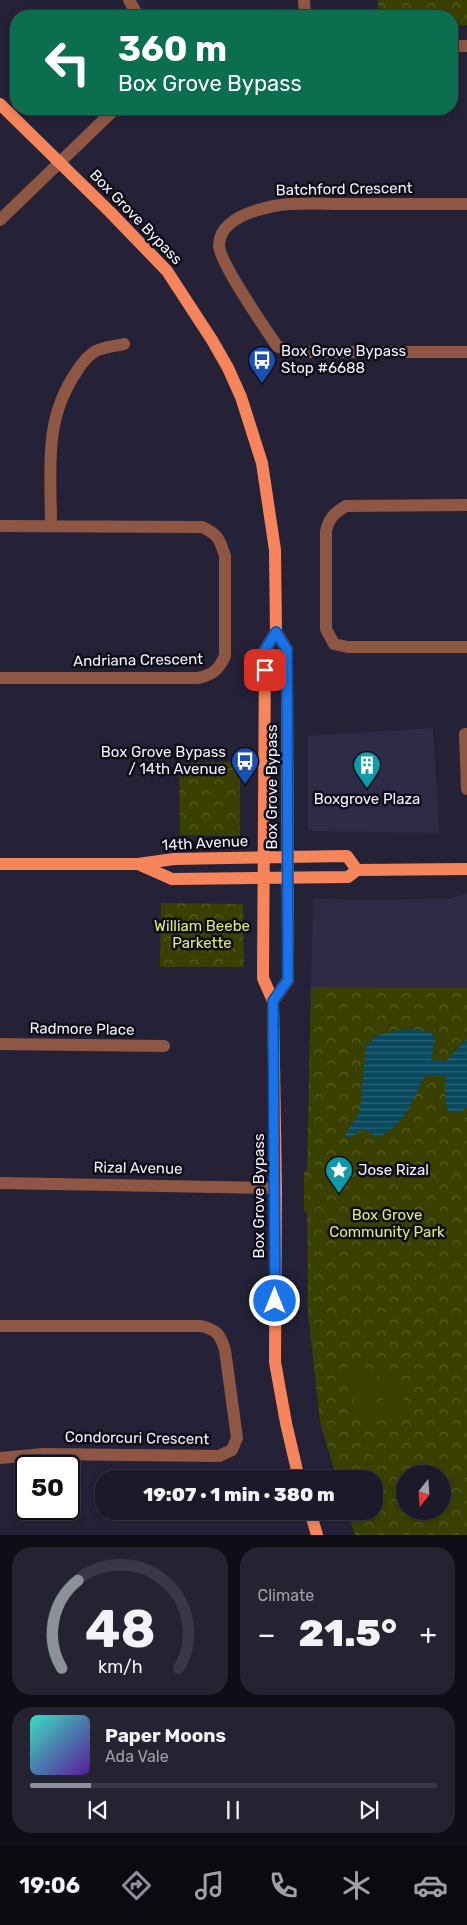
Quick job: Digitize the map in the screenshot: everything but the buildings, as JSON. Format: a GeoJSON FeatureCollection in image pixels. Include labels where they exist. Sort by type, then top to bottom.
{"type":"FeatureCollection","features":[{"type":"Feature","properties":{"kind":"main road","name":"Box Grove Bypass"},"geometry":{"type":"LineString","coordinates":[[0,104],[10,114]]}},
{"type":"Feature","properties":{"kind":"main road","name":"Box Grove Bypass"},"geometry":{"type":"LineString","coordinates":[[11,115],[166,270],[228,368],[241,397],[262,463],[276,550],[276,632],[287,650],[288,980],[273,1001]]}},
{"type":"Feature","properties":{"kind":"main road","name":"Box Grove Bypass"},"geometry":{"type":"LineString","coordinates":[[276,632],[265,650],[263,978],[273,1001],[276,1188],[275,1362],[297,1470]]}},
{"type":"Feature","properties":{"kind":"main road","name":"14th Avenue"},"geometry":{"type":"LineString","coordinates":[[0,864],[138,864],[174,859],[347,856],[357,870]]}},
{"type":"Feature","properties":{"kind":"main road","name":"14th Avenue"},"geometry":{"type":"LineString","coordinates":[[138,864],[172,879],[348,876],[357,870],[467,869]]}},
{"type":"Feature","properties":{"kind":"main road"},"geometry":{"type":"LineString","coordinates":[[313,1520],[318,1535]]}},
{"type":"Feature","properties":{"kind":"street"},"geometry":{"type":"LineString","coordinates":[[0,220],[109,115]]}},
{"type":"Feature","properties":{"kind":"street","name":"Batchford Crescent"},"geometry":{"type":"LineString","coordinates":[[467,204],[304,204],[276,206],[244,215],[233,221],[224,230],[219,245],[225,263],[276,346],[283,351],[467,352]]}},
{"type":"Feature","properties":{"kind":"street"},"geometry":{"type":"LineString","coordinates":[[51,526],[51,439],[58,404],[66,387],[81,365],[96,350],[124,344]]}},
{"type":"Feature","properties":{"kind":"street"},"geometry":{"type":"LineString","coordinates":[[467,505],[346,506],[335,512],[329,520],[326,530],[326,629],[334,644],[348,647],[467,647]]}},
{"type":"Feature","properties":{"kind":"street","name":"Andriana Crescent"},"geometry":{"type":"LineString","coordinates":[[0,526],[202,527],[213,532],[221,542],[225,556],[225,656],[219,668],[208,676],[198,678],[0,678]]}},
{"type":"Feature","properties":{"kind":"street"},"geometry":{"type":"LineString","coordinates":[[467,734],[465,734],[467,788]]}},
{"type":"Feature","properties":{"kind":"street","name":"Radmore Place"},"geometry":{"type":"LineString","coordinates":[[0,1044],[164,1046]]}},
{"type":"Feature","properties":{"kind":"street","name":"Rizal Avenue"},"geometry":{"type":"LineString","coordinates":[[0,1183],[276,1188]]}},
{"type":"Feature","properties":{"kind":"street","name":"Condorcuri Crescent"},"geometry":{"type":"LineString","coordinates":[[0,1326],[201,1326],[212,1329],[222,1337],[225,1350],[237,1438],[232,1450],[219,1456],[43,1454],[0,1458]]}},
{"type":"Feature","properties":{"kind":"shaded area"},"geometry":{"type":"Polygon","coordinates":[[[433,728],[439,833],[308,831],[308,736],[433,728]]]}},
{"type":"Feature","properties":{"kind":"shaded area"},"geometry":{"type":"Polygon","coordinates":[[[467,893],[467,988],[311,987],[313,898],[351,900],[450,899],[467,893]]]}},
{"type":"Feature","properties":{"kind":"green space"},"geometry":{"type":"Polygon","coordinates":[[[378,0],[467,0],[467,25],[458,25],[458,10],[379,10],[378,0]]]}},
{"type":"Feature","properties":{"kind":"green space"},"geometry":{"type":"Polygon","coordinates":[[[240,762],[240,836],[180,835],[179,763],[240,762]]]}},
{"type":"Feature","properties":{"kind":"green space","name":"William Beebe Parkette"},"geometry":{"type":"Polygon","coordinates":[[[161,903],[243,904],[244,967],[160,967],[161,903]]]}},
{"type":"Feature","properties":{"kind":"green space","name":"Box Grove Community Park"},"geometry":{"type":"Polygon","coordinates":[[[311,987],[467,988],[467,1535],[355,1535],[350,1520],[383,1520],[383,1470],[334,1470],[320,1422],[308,1313],[307,1212],[304,1211],[304,1171],[307,1171],[311,987]]]}},
{"type":"Feature","properties":{"kind":"green space"},"geometry":{"type":"Polygon","coordinates":[[[399,1368],[406,1413],[385,1416],[379,1371],[399,1368]]]}},
{"type":"Feature","properties":{"kind":"green space"},"geometry":{"type":"Polygon","coordinates":[[[372,1373],[379,1417],[358,1420],[351,1376],[372,1373]]]}},
{"type":"Feature","properties":{"kind":"water"},"geometry":{"type":"Polygon","coordinates":[[[408,1029],[431,1032],[435,1039],[431,1060],[446,1061],[467,1039],[467,1107],[461,1112],[448,1111],[445,1100],[445,1076],[425,1076],[406,1112],[393,1128],[376,1137],[369,1131],[361,1130],[350,1138],[345,1136],[360,1109],[366,1047],[377,1035],[408,1029]]]}},
{"type":"Feature","properties":{"kind":"place","name":"Box Grove Bypass Stop #6688"},"geometry":{"type":"Point","coordinates":[262,384]}},
{"type":"Feature","properties":{"kind":"place","name":"Box Grove Bypass / 14th Avenue"},"geometry":{"type":"Point","coordinates":[245,785]}},
{"type":"Feature","properties":{"kind":"place","name":"Boxgrove Plaza"},"geometry":{"type":"Point","coordinates":[367,789]}},
{"type":"Feature","properties":{"kind":"place","name":"Jose Rizal"},"geometry":{"type":"Point","coordinates":[339,1194]}},
{"type":"Feature","properties":{"kind":"route"},"geometry":{"type":"LineString","coordinates":[[265,670],[265,650],[276,632],[287,650],[288,980],[273,1001],[276,1188],[275,1301]]}}]}
